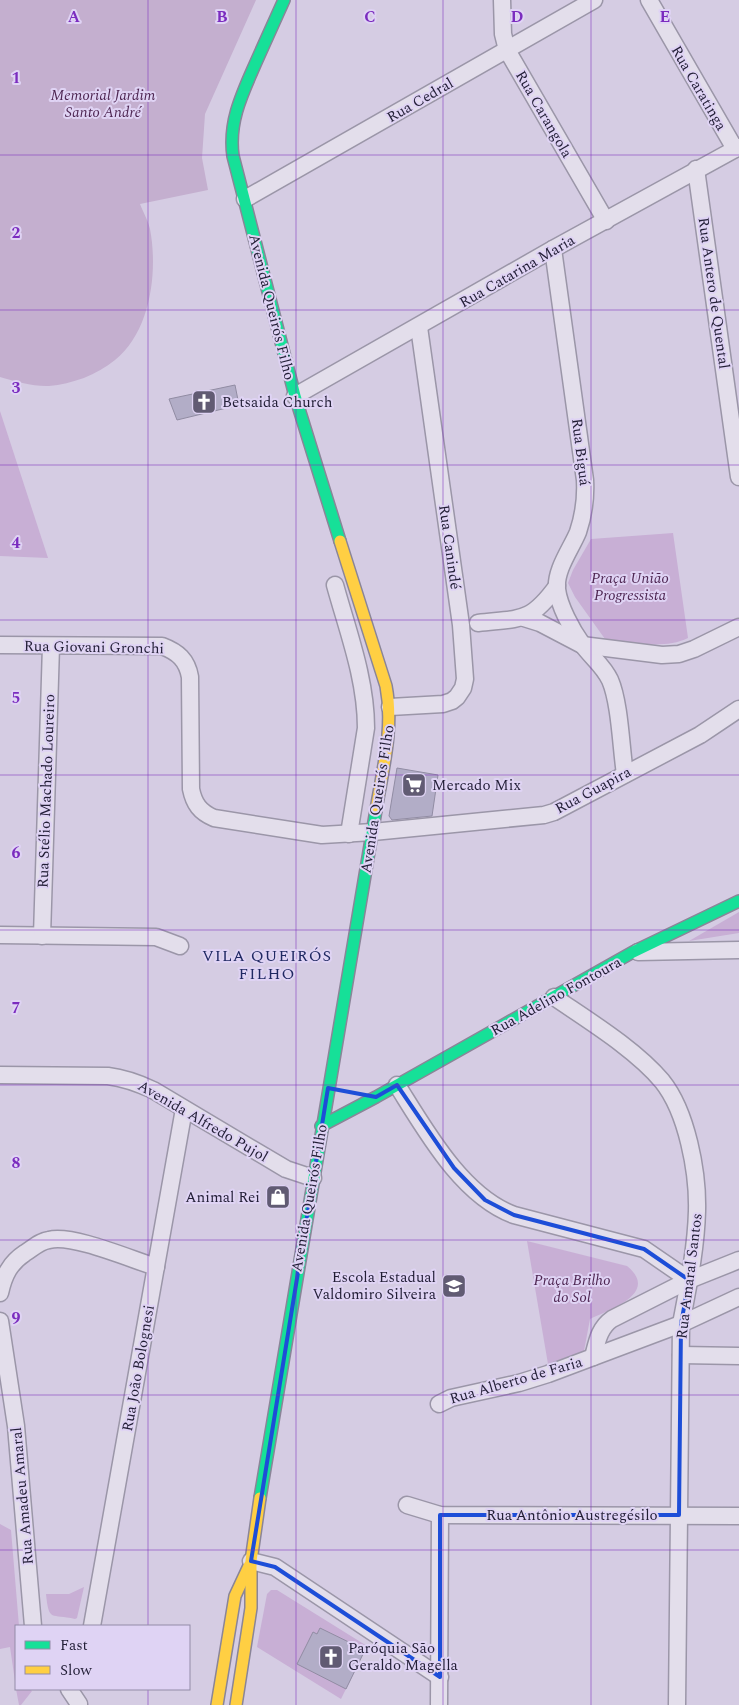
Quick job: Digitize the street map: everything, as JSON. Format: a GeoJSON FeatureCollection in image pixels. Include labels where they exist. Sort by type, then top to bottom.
{"type":"FeatureCollection","features":[{"type":"Feature","properties":{"kind":"main road","name":"Avenida Queirós Filho"},"geometry":{"type":"LineString","coordinates":[[236,1705],[251,1608],[251,1561],[263,1474],[388,742],[390,706],[386,686],[295,396],[233,156],[231,142],[234,115],[284,0]]}},
{"type":"Feature","properties":{"kind":"main road","name":"Rua Adelino Fontoura"},"geometry":{"type":"LineString","coordinates":[[321,1126],[633,952],[739,901]]}},
{"type":"Feature","properties":{"kind":"main road"},"geometry":{"type":"LineString","coordinates":[[328,1088],[342,1092]]}},
{"type":"Feature","properties":{"kind":"main road"},"geometry":{"type":"LineString","coordinates":[[355,1095],[376,1097]]}},
{"type":"Feature","properties":{"kind":"main road","name":"Avenida Queirós Filho"},"geometry":{"type":"LineString","coordinates":[[217,1705],[235,1596],[251,1561]]}},
{"type":"Feature","properties":{"kind":"street","name":"Rua Carangola"},"geometry":{"type":"LineString","coordinates":[[502,0],[502,34],[507,50],[606,221]]}},
{"type":"Feature","properties":{"kind":"street","name":"Rua Cedral"},"geometry":{"type":"LineString","coordinates":[[245,200],[594,0]]}},
{"type":"Feature","properties":{"kind":"street","name":"Rua Caratinga"},"geometry":{"type":"LineString","coordinates":[[649,0],[737,148]]}},
{"type":"Feature","properties":{"kind":"street","name":"Rua Catarina Maria"},"geometry":{"type":"LineString","coordinates":[[295,396],[696,169],[737,148]]}},
{"type":"Feature","properties":{"kind":"street","name":"Rua Antero de Quental"},"geometry":{"type":"LineString","coordinates":[[696,169],[739,477]]}},
{"type":"Feature","properties":{"kind":"street","name":"Rua Biguá"},"geometry":{"type":"LineString","coordinates":[[553,250],[586,496],[580,526],[562,566],[557,586]]}},
{"type":"Feature","properties":{"kind":"street","name":"Rua Canindé"},"geometry":{"type":"LineString","coordinates":[[390,706],[443,704],[452,701],[458,697],[465,679],[461,625],[419,327]]}},
{"type":"Feature","properties":{"kind":"street","name":"Avenida Queirós Filho"},"geometry":{"type":"LineString","coordinates":[[334,585],[362,684],[366,713],[364,744],[349,834]]}},
{"type":"Feature","properties":{"kind":"street"},"geometry":{"type":"LineString","coordinates":[[524,618],[539,608],[557,586]]}},
{"type":"Feature","properties":{"kind":"street"},"geometry":{"type":"LineString","coordinates":[[557,586],[560,604],[582,645],[601,665],[610,680],[616,704],[624,774]]}},
{"type":"Feature","properties":{"kind":"street"},"geometry":{"type":"LineString","coordinates":[[478,623],[524,618],[540,623],[582,645],[662,655],[679,654],[694,649],[739,627]]}},
{"type":"Feature","properties":{"kind":"street","name":"Rua Giovani Gronchi"},"geometry":{"type":"LineString","coordinates":[[0,645],[162,646],[173,650],[185,662],[190,677],[192,789],[193,797],[205,814],[309,834],[373,832]]}},
{"type":"Feature","properties":{"kind":"street","name":"Rua Stélio Machado Loureiro"},"geometry":{"type":"LineString","coordinates":[[42,936],[51,646]]}},
{"type":"Feature","properties":{"kind":"street","name":"Rua Guapira"},"geometry":{"type":"LineString","coordinates":[[373,832],[531,818],[554,812],[700,736],[739,709]]}},
{"type":"Feature","properties":{"kind":"street"},"geometry":{"type":"LineString","coordinates":[[0,935],[156,937],[180,946]]}},
{"type":"Feature","properties":{"kind":"street"},"geometry":{"type":"LineString","coordinates":[[633,952],[739,950]]}},
{"type":"Feature","properties":{"kind":"street","name":"Rua Amaral Santos"},"geometry":{"type":"LineString","coordinates":[[554,997],[632,1053],[662,1081],[676,1105],[688,1136],[697,1211],[689,1280],[681,1324],[677,1705]]}},
{"type":"Feature","properties":{"kind":"street","name":"Avenida Alfredo Pujol"},"geometry":{"type":"LineString","coordinates":[[0,1075],[124,1078],[153,1090],[286,1168],[313,1178]]}},
{"type":"Feature","properties":{"kind":"street"},"geometry":{"type":"LineString","coordinates":[[397,1085],[449,1163],[473,1190],[485,1200],[499,1209],[514,1215],[644,1249],[689,1280]]}},
{"type":"Feature","properties":{"kind":"street","name":"Rua João Bolognesi"},"geometry":{"type":"LineString","coordinates":[[92,1625],[184,1109]]}},
{"type":"Feature","properties":{"kind":"street"},"geometry":{"type":"LineString","coordinates":[[0,1293],[7,1271],[14,1260],[48,1240],[68,1239],[156,1267]]}},
{"type":"Feature","properties":{"kind":"street","name":"Rua Alberto de Faria"},"geometry":{"type":"LineString","coordinates":[[593,1357],[600,1332],[605,1324],[689,1280],[739,1260]]}},
{"type":"Feature","properties":{"kind":"street","name":"Rua Alberto de Faria"},"geometry":{"type":"LineString","coordinates":[[439,1404],[451,1398],[519,1383],[548,1374],[681,1324],[739,1298]]}},
{"type":"Feature","properties":{"kind":"street","name":"Rua Amadeu Amaral"},"geometry":{"type":"LineString","coordinates":[[0,1321],[16,1426],[33,1619],[45,1625]]}},
{"type":"Feature","properties":{"kind":"street"},"geometry":{"type":"LineString","coordinates":[[680,1356],[739,1356]]}},
{"type":"Feature","properties":{"kind":"street","name":"Rua Antônio Austregésilo"},"geometry":{"type":"LineString","coordinates":[[407,1505],[440,1514],[739,1516]]}},
{"type":"Feature","properties":{"kind":"street"},"geometry":{"type":"LineString","coordinates":[[439,1705],[440,1514]]}},
{"type":"Feature","properties":{"kind":"street"},"geometry":{"type":"LineString","coordinates":[[251,1561],[275,1568],[440,1677]]}},
{"type":"Feature","properties":{"kind":"street"},"geometry":{"type":"LineString","coordinates":[[70,1690],[79,1705]]}},
{"type":"Feature","properties":{"kind":"street"},"geometry":{"type":"LineString","coordinates":[[79,1705],[81,1690]]}},
{"type":"Feature","properties":{"kind":"highlighted area"},"geometry":{"type":"Polygon","coordinates":[[[397,1085],[454,1168],[485,1200],[514,1215],[644,1249],[689,1280],[681,1324],[679,1515],[440,1515],[440,1677],[275,1567],[251,1561],[328,1088],[376,1097],[397,1085]]]}},
{"type":"Feature","properties":{"kind":"green space","name":"Memorial Jardim Santo André"},"geometry":{"type":"Polygon","coordinates":[[[0,0],[256,0],[205,114],[202,158],[208,190],[140,204],[150,229],[153,263],[149,299],[137,333],[127,348],[108,365],[84,378],[58,385],[37,386],[0,377],[0,0]]]}},
{"type":"Feature","properties":{"kind":"green space"},"geometry":{"type":"Polygon","coordinates":[[[0,411],[48,558],[0,556],[0,411]]]}},
{"type":"Feature","properties":{"kind":"green space","name":"Praça União Progressista"},"geometry":{"type":"Polygon","coordinates":[[[673,533],[688,638],[668,644],[605,639],[575,597],[568,583],[573,570],[591,539],[673,533]]]}},
{"type":"Feature","properties":{"kind":"green space"},"geometry":{"type":"Polygon","coordinates":[[[739,912],[739,933],[689,941],[739,912]]]}},
{"type":"Feature","properties":{"kind":"green space","name":"Praça Brilho do Sol"},"geometry":{"type":"Polygon","coordinates":[[[527,1241],[627,1266],[636,1276],[638,1284],[635,1292],[628,1299],[590,1319],[584,1351],[548,1364],[527,1241]]]}},
{"type":"Feature","properties":{"kind":"green space"},"geometry":{"type":"Polygon","coordinates":[[[0,1524],[11,1530],[19,1625],[15,1625],[15,1681],[10,1647],[0,1649],[0,1524]]]}},
{"type":"Feature","properties":{"kind":"green space"},"geometry":{"type":"Polygon","coordinates":[[[84,1587],[77,1618],[56,1616],[50,1613],[46,1594],[69,1594],[84,1587]]]}},
{"type":"Feature","properties":{"kind":"green space"},"geometry":{"type":"Polygon","coordinates":[[[271,1590],[277,1590],[367,1646],[341,1699],[257,1647],[267,1594],[271,1590]]]}},
{"type":"Feature","properties":{"kind":"green space"},"geometry":{"type":"Polygon","coordinates":[[[16,1690],[31,1690],[21,1705],[19,1705],[16,1690]]]}},
{"type":"Feature","properties":{"kind":"building","name":"Betsaida Church"},"geometry":{"type":"Polygon","coordinates":[[[235,385],[239,405],[177,420],[169,399],[235,385]]]}},
{"type":"Feature","properties":{"kind":"building","name":"Mercado Mix"},"geometry":{"type":"Polygon","coordinates":[[[397,768],[438,775],[432,816],[392,820],[389,816],[397,768]]]}},
{"type":"Feature","properties":{"kind":"building","name":"Paróquia São Geraldo Magella"},"geometry":{"type":"Polygon","coordinates":[[[320,1628],[365,1650],[346,1689],[297,1664],[313,1632],[317,1634],[320,1628]]]}},
{"type":"Feature","properties":{"kind":"traffic: fast"},"geometry":{"type":"LineString","coordinates":[[284,0],[238,107],[233,131],[233,156],[295,396],[340,541]]}},
{"type":"Feature","properties":{"kind":"traffic: fast"},"geometry":{"type":"LineString","coordinates":[[260,1498],[376,810]]}},
{"type":"Feature","properties":{"kind":"traffic: fast"},"geometry":{"type":"LineString","coordinates":[[321,1126],[633,952],[739,901]]}},
{"type":"Feature","properties":{"kind":"traffic: slow"},"geometry":{"type":"LineString","coordinates":[[340,541],[386,686],[389,717],[387,748],[376,810]]}},
{"type":"Feature","properties":{"kind":"traffic: slow"},"geometry":{"type":"LineString","coordinates":[[236,1705],[251,1608],[251,1561],[260,1498]]}},
{"type":"Feature","properties":{"kind":"traffic: slow"},"geometry":{"type":"LineString","coordinates":[[217,1705],[235,1596],[249,1566]]}},
{"type":"Feature","properties":{"kind":"place","name":"Betsaida Church"},"geometry":{"type":"Point","coordinates":[204,402]}},
{"type":"Feature","properties":{"kind":"place","name":"Mercado Mix"},"geometry":{"type":"Point","coordinates":[414,785]}},
{"type":"Feature","properties":{"kind":"place","name":"Animal Rei"},"geometry":{"type":"Point","coordinates":[278,1197]}},
{"type":"Feature","properties":{"kind":"place","name":"Escola Estadual Valdomiro Silveira"},"geometry":{"type":"Point","coordinates":[454,1286]}},
{"type":"Feature","properties":{"kind":"place","name":"Paróquia São Geraldo Magella"},"geometry":{"type":"Point","coordinates":[331,1657]}},
{"type":"Feature","properties":{"kind":"district","name":"VILA QUEIRÓS FILHO"},"geometry":{"type":"Point","coordinates":[267,964]}}]}
